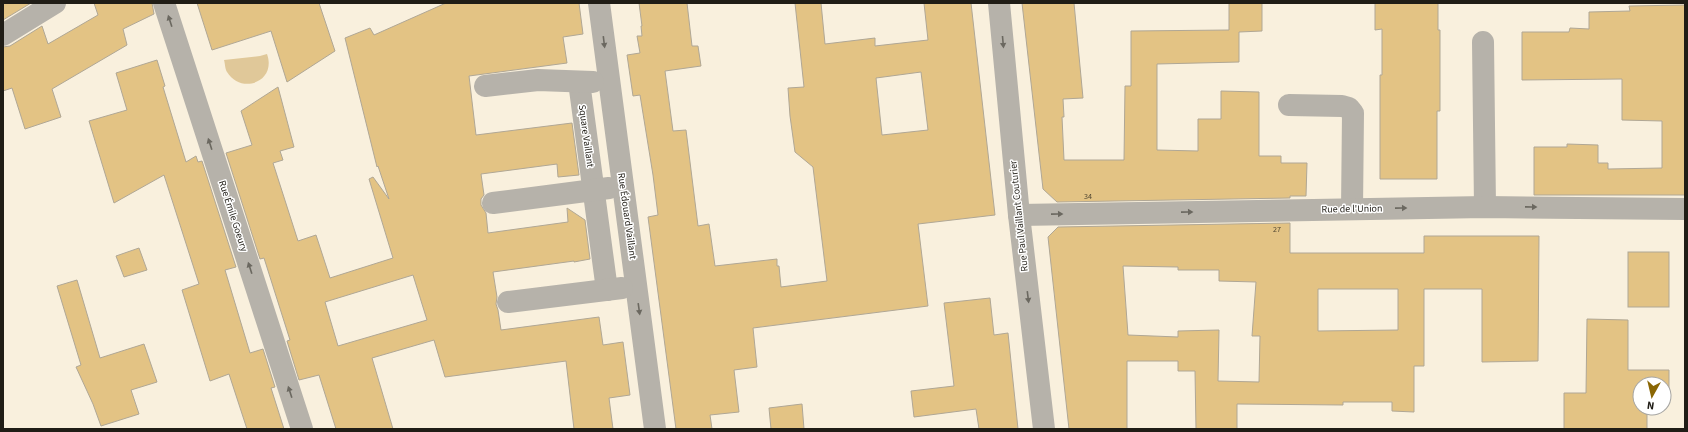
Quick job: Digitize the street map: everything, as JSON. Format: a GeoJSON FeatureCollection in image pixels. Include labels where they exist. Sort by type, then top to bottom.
{"type":"FeatureCollection","features":[{"type":"Feature","properties":{"kind":"street"},"geometry":{"type":"LineString","coordinates":[[3,34],[55,3]]}},
{"type":"Feature","properties":{"kind":"street","name":"Rue Émile Goeury"},"geometry":{"type":"LineString","coordinates":[[164,3],[302,429]]}},
{"type":"Feature","properties":{"kind":"street","name":"Rue Édouard Vaillant"},"geometry":{"type":"LineString","coordinates":[[599,3],[655,429]]}},
{"type":"Feature","properties":{"kind":"street","name":"Rue Paul Vaillant Couturier"},"geometry":{"type":"LineString","coordinates":[[999,3],[1018,215],[1044,429]]}},
{"type":"Feature","properties":{"kind":"street"},"geometry":{"type":"LineString","coordinates":[[1483,42],[1485,207]]}},
{"type":"Feature","properties":{"kind":"street"},"geometry":{"type":"LineString","coordinates":[[485,86],[538,80],[609,83]]}},
{"type":"Feature","properties":{"kind":"street","name":"Square Vaillant"},"geometry":{"type":"LineString","coordinates":[[579,82],[607,290]]}},
{"type":"Feature","properties":{"kind":"street"},"geometry":{"type":"LineString","coordinates":[[1289,105],[1342,106],[1349,108],[1353,113],[1352,209]]}},
{"type":"Feature","properties":{"kind":"street"},"geometry":{"type":"LineString","coordinates":[[493,203],[623,187]]}},
{"type":"Feature","properties":{"kind":"street","name":"Rue de l'Union"},"geometry":{"type":"LineString","coordinates":[[1018,215],[1485,207],[1685,209]]}},
{"type":"Feature","properties":{"kind":"street"},"geometry":{"type":"LineString","coordinates":[[508,302],[636,286]]}},
{"type":"Feature","properties":{"kind":"shaded area"},"geometry":{"type":"Polygon","coordinates":[[[267,54],[269,64],[267,72],[256,82],[248,84],[241,83],[233,79],[226,71],[224,60],[267,54]]]}},
{"type":"Feature","properties":{"kind":"building"},"geometry":{"type":"Polygon","coordinates":[[[3,3],[31,3],[3,20],[3,3]]]}},
{"type":"Feature","properties":{"kind":"building"},"geometry":{"type":"Polygon","coordinates":[[[94,3],[152,3],[154,14],[123,29],[127,45],[52,89],[61,117],[25,129],[12,88],[3,91],[3,47],[10,46],[42,26],[48,44],[98,15],[94,3]]]}},
{"type":"Feature","properties":{"kind":"building"},"geometry":{"type":"Polygon","coordinates":[[[197,3],[319,3],[335,51],[287,82],[271,31],[212,50],[197,3]]]}},
{"type":"Feature","properties":{"kind":"building"},"geometry":{"type":"Polygon","coordinates":[[[446,3],[579,3],[583,34],[563,37],[567,63],[469,76],[476,135],[572,123],[579,175],[558,177],[557,164],[481,174],[484,195],[481,199],[481,205],[486,213],[488,233],[568,222],[567,208],[585,220],[590,259],[493,272],[497,297],[496,304],[501,330],[599,317],[603,345],[623,342],[630,395],[609,398],[613,429],[574,429],[566,361],[445,377],[434,340],[372,358],[393,429],[336,429],[319,375],[299,380],[287,341],[290,340],[264,258],[260,259],[226,153],[252,145],[241,111],[278,87],[294,147],[280,151],[283,160],[273,163],[298,241],[316,235],[330,278],[393,258],[369,179],[373,177],[389,199],[378,166],[377,167],[345,38],[370,28],[374,35],[446,3]],[[413,275],[325,302],[338,346],[427,320],[413,275]]]}},
{"type":"Feature","properties":{"kind":"building"},"geometry":{"type":"Polygon","coordinates":[[[639,3],[687,3],[692,46],[698,46],[701,66],[665,71],[673,131],[686,130],[698,226],[709,224],[715,266],[777,259],[781,287],[827,281],[813,167],[795,152],[790,116],[788,88],[804,87],[795,3],[821,3],[825,44],[875,38],[875,46],[928,40],[924,3],[971,3],[995,215],[918,224],[928,306],[753,328],[757,367],[734,370],[739,412],[710,415],[712,429],[676,429],[648,217],[658,215],[653,175],[640,95],[633,96],[627,55],[640,53],[637,36],[642,36],[639,3]],[[921,72],[876,78],[882,135],[928,130],[921,72]]]}},
{"type":"Feature","properties":{"kind":"building"},"geometry":{"type":"Polygon","coordinates":[[[1022,3],[1074,3],[1083,98],[1063,99],[1064,117],[1062,117],[1064,160],[1124,160],[1125,86],[1131,86],[1131,31],[1229,30],[1229,3],[1262,3],[1262,31],[1239,32],[1239,62],[1157,64],[1157,150],[1198,151],[1198,119],[1221,119],[1221,91],[1259,92],[1259,156],[1281,156],[1281,163],[1307,163],[1306,196],[1290,196],[1290,198],[1057,202],[1043,189],[1022,3]]]}},
{"type":"Feature","properties":{"kind":"building"},"geometry":{"type":"Polygon","coordinates":[[[1375,3],[1438,3],[1438,30],[1440,30],[1440,111],[1437,111],[1437,179],[1380,179],[1380,75],[1382,75],[1382,29],[1375,30],[1375,3]]]}},
{"type":"Feature","properties":{"kind":"building"},"geometry":{"type":"Polygon","coordinates":[[[1685,5],[1685,195],[1534,195],[1534,147],[1567,147],[1567,144],[1598,145],[1598,163],[1608,163],[1608,169],[1662,168],[1662,121],[1622,120],[1622,79],[1522,80],[1522,32],[1569,32],[1570,28],[1589,29],[1589,12],[1630,11],[1629,6],[1685,5]]]}},
{"type":"Feature","properties":{"kind":"building"},"geometry":{"type":"Polygon","coordinates":[[[157,60],[165,86],[163,87],[186,162],[196,156],[198,162],[202,161],[236,267],[225,270],[250,353],[263,349],[275,387],[271,388],[284,429],[247,429],[229,374],[210,381],[182,290],[199,284],[164,175],[114,203],[89,121],[127,110],[116,73],[157,60]]]}},
{"type":"Feature","properties":{"kind":"building"},"geometry":{"type":"Polygon","coordinates":[[[1290,223],[1290,253],[1424,253],[1424,236],[1539,236],[1538,361],[1482,362],[1482,289],[1424,289],[1424,366],[1414,366],[1414,412],[1392,411],[1392,402],[1343,402],[1343,405],[1237,404],[1237,429],[1196,429],[1195,371],[1178,371],[1178,361],[1127,361],[1127,429],[1069,429],[1048,237],[1058,227],[1290,223]],[[1123,266],[1128,335],[1178,337],[1178,331],[1219,330],[1218,381],[1259,382],[1260,336],[1252,336],[1256,282],[1219,281],[1219,270],[1178,270],[1178,267],[1123,266]],[[1318,289],[1318,331],[1398,330],[1398,289],[1318,289]]]}},
{"type":"Feature","properties":{"kind":"building"},"geometry":{"type":"Polygon","coordinates":[[[139,248],[147,270],[124,277],[116,256],[139,248]]]}},
{"type":"Feature","properties":{"kind":"building"},"geometry":{"type":"Polygon","coordinates":[[[1628,252],[1669,252],[1669,307],[1628,307],[1628,252]]]}},
{"type":"Feature","properties":{"kind":"building"},"geometry":{"type":"Polygon","coordinates":[[[77,280],[100,358],[144,344],[157,382],[131,390],[139,414],[101,426],[93,404],[76,367],[81,365],[57,286],[77,280]]]}},
{"type":"Feature","properties":{"kind":"building"},"geometry":{"type":"Polygon","coordinates":[[[990,298],[994,335],[1008,333],[1018,429],[979,429],[976,409],[914,417],[911,391],[954,386],[944,303],[990,298]]]}},
{"type":"Feature","properties":{"kind":"building"},"geometry":{"type":"Polygon","coordinates":[[[1587,319],[1628,320],[1628,370],[1669,370],[1669,376],[1632,376],[1632,416],[1647,416],[1647,429],[1564,429],[1564,393],[1586,393],[1587,319]]]}},
{"type":"Feature","properties":{"kind":"building"},"geometry":{"type":"Polygon","coordinates":[[[802,404],[804,429],[771,429],[769,408],[802,404]]]}}]}
